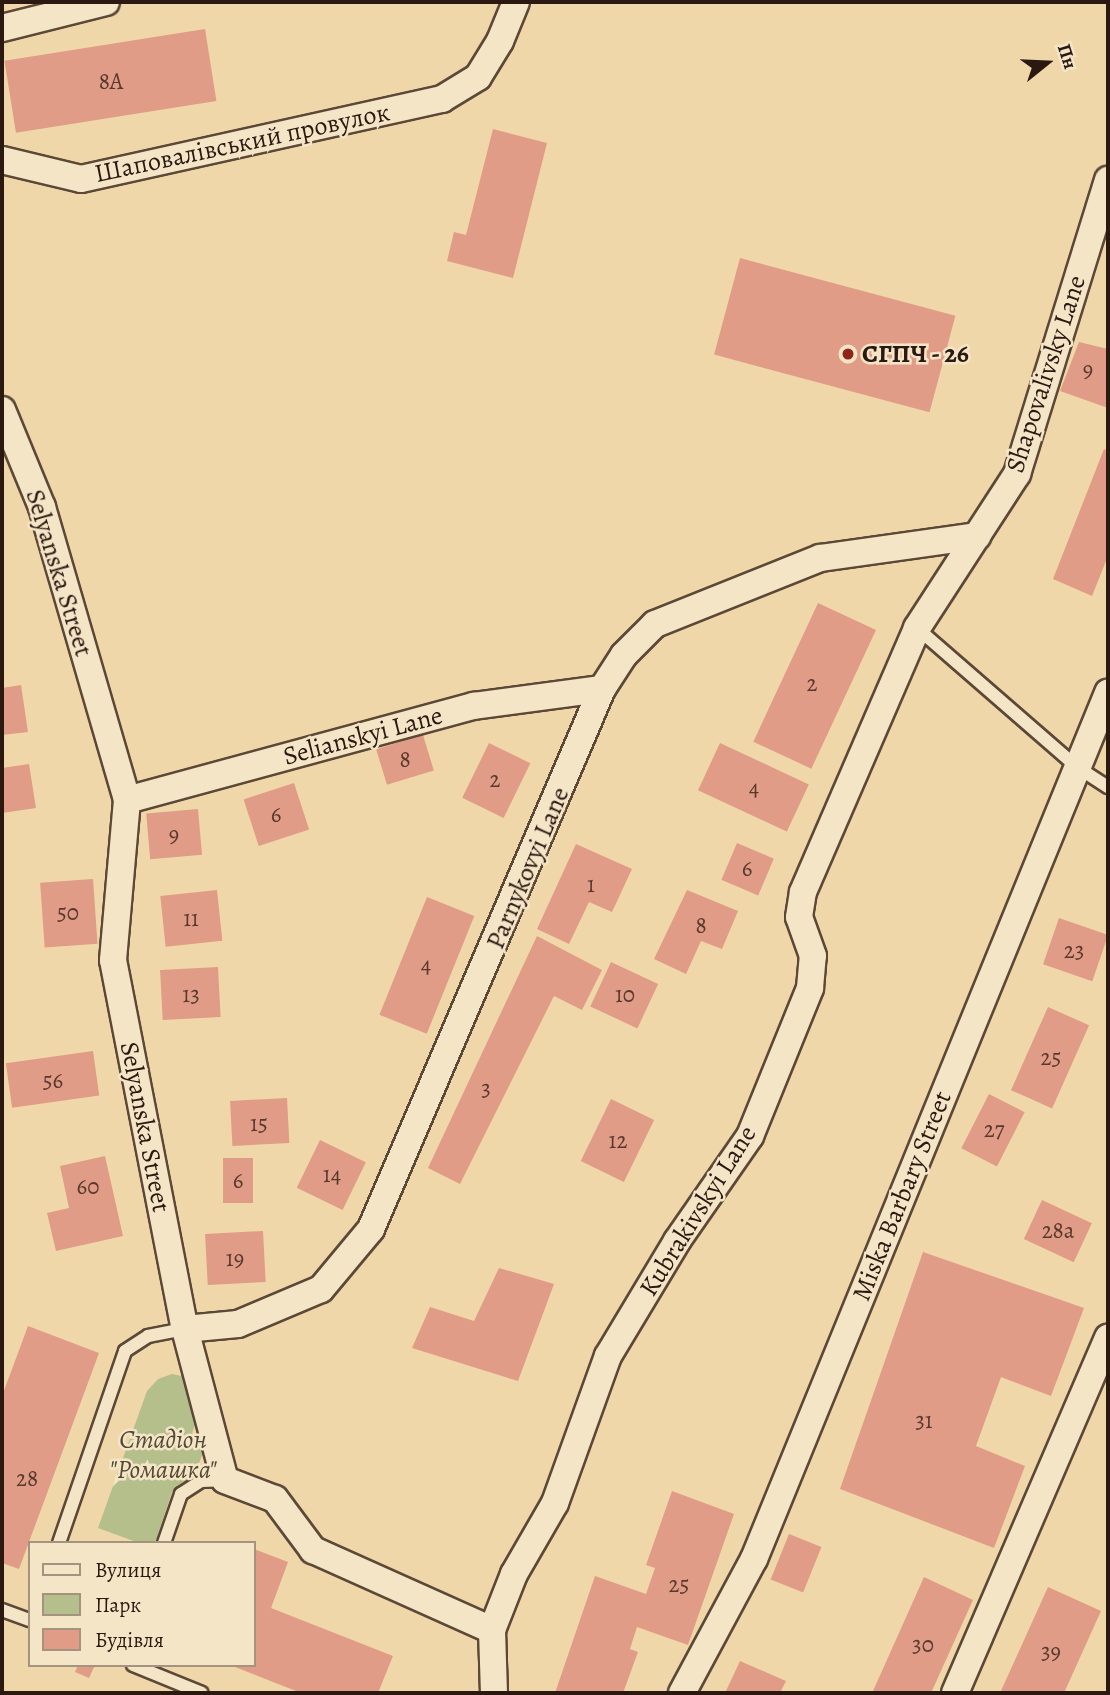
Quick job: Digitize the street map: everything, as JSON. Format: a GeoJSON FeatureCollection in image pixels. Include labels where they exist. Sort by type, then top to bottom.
{"type":"FeatureCollection","features":[{"type":"Feature","properties":{"kind":"street"},"geometry":{"type":"LineString","coordinates":[[2,28],[106,2]]}},
{"type":"Feature","properties":{"kind":"street","name":"Шаповалівський провулок"},"geometry":{"type":"LineString","coordinates":[[2,160],[81,179],[442,99],[478,77],[500,41],[516,2]]}},
{"type":"Feature","properties":{"kind":"street","name":"Shapovalivsky Lane"},"geometry":{"type":"LineString","coordinates":[[917,628],[1017,474],[1108,180]]}},
{"type":"Feature","properties":{"kind":"street","name":"Selyanska Street"},"geometry":{"type":"LineString","coordinates":[[2,410],[41,507],[127,800],[113,960],[184,1329],[225,1480]]}},
{"type":"Feature","properties":{"kind":"street","name":"Parnykovyi Lane"},"geometry":{"type":"LineString","coordinates":[[184,1329],[238,1324],[321,1289],[372,1229],[602,689],[624,655],[655,624],[820,558],[977,536]]}},
{"type":"Feature","properties":{"kind":"street","name":"Kubrakivskyi Lane"},"geometry":{"type":"LineString","coordinates":[[492,1630],[514,1574],[555,1503],[608,1356],[677,1241],[750,1136],[810,988],[813,956],[799,917],[803,892],[917,628]]}},
{"type":"Feature","properties":{"kind":"street","name":"Selianskyi Lane"},"geometry":{"type":"LineString","coordinates":[[127,800],[474,706],[602,689]]}},
{"type":"Feature","properties":{"kind":"street","name":"Miska Barbary Street"},"geometry":{"type":"LineString","coordinates":[[682,1693],[754,1559],[1108,693]]}},
{"type":"Feature","properties":{"kind":"street"},"geometry":{"type":"LineString","coordinates":[[955,1693],[1105,1355]]}},
{"type":"Feature","properties":{"kind":"street"},"geometry":{"type":"LineString","coordinates":[[225,1480],[275,1499],[313,1550],[492,1630],[494,1693]]}},
{"type":"Feature","properties":{"kind":"lane"},"geometry":{"type":"LineString","coordinates":[[917,628],[1077,767],[1108,787]]}},
{"type":"Feature","properties":{"kind":"lane"},"geometry":{"type":"LineString","coordinates":[[60,1541],[125,1351],[148,1336],[184,1329]]}},
{"type":"Feature","properties":{"kind":"lane"},"geometry":{"type":"LineString","coordinates":[[165,1541],[181,1494],[201,1481],[225,1480]]}},
{"type":"Feature","properties":{"kind":"lane"},"geometry":{"type":"LineString","coordinates":[[2,1610],[28,1618]]}},
{"type":"Feature","properties":{"kind":"lane"},"geometry":{"type":"LineString","coordinates":[[138,1667],[202,1693]]}},
{"type":"Feature","properties":{"kind":"green space","name":"Стадіон \"Ромашка\""},"geometry":{"type":"Polygon","coordinates":[[[172,1374],[186,1377],[198,1417],[192,1433],[208,1440],[186,1497],[172,1492],[156,1541],[134,1541],[98,1528],[147,1391],[158,1379],[172,1374]]]}},
{"type":"Feature","properties":{"kind":"building"},"geometry":{"type":"Polygon","coordinates":[[[205,29],[216,101],[16,133],[4,61],[205,29]]]}},
{"type":"Feature","properties":{"kind":"building"},"geometry":{"type":"Polygon","coordinates":[[[493,129],[547,143],[513,278],[447,261],[454,232],[466,235],[493,129]]]}},
{"type":"Feature","properties":{"kind":"building"},"geometry":{"type":"Polygon","coordinates":[[[740,258],[955,316],[930,412],[714,355],[740,258]]]}},
{"type":"Feature","properties":{"kind":"building"},"geometry":{"type":"Polygon","coordinates":[[[1079,342],[1108,349],[1108,408],[1060,391],[1079,342]]]}},
{"type":"Feature","properties":{"kind":"building"},"geometry":{"type":"Polygon","coordinates":[[[1104,449],[1108,451],[1108,556],[1092,596],[1053,579],[1104,449]]]}},
{"type":"Feature","properties":{"kind":"building"},"geometry":{"type":"Polygon","coordinates":[[[818,603],[876,630],[811,769],[753,742],[818,603]]]}},
{"type":"Feature","properties":{"kind":"building"},"geometry":{"type":"Polygon","coordinates":[[[21,685],[28,732],[2,735],[2,688],[21,685]]]}},
{"type":"Feature","properties":{"kind":"building"},"geometry":{"type":"Polygon","coordinates":[[[423,735],[434,770],[387,785],[376,749],[423,735]]]}},
{"type":"Feature","properties":{"kind":"building"},"geometry":{"type":"Polygon","coordinates":[[[489,743],[530,763],[504,818],[462,798],[489,743]]]}},
{"type":"Feature","properties":{"kind":"building"},"geometry":{"type":"Polygon","coordinates":[[[720,743],[809,784],[787,832],[698,790],[720,743]]]}},
{"type":"Feature","properties":{"kind":"building"},"geometry":{"type":"Polygon","coordinates":[[[29,764],[36,808],[2,813],[2,768],[29,764]]]}},
{"type":"Feature","properties":{"kind":"building"},"geometry":{"type":"Polygon","coordinates":[[[294,783],[309,830],[259,846],[244,799],[294,783]]]}},
{"type":"Feature","properties":{"kind":"building"},"geometry":{"type":"Polygon","coordinates":[[[198,809],[202,855],[150,859],[146,814],[198,809]]]}},
{"type":"Feature","properties":{"kind":"building"},"geometry":{"type":"Polygon","coordinates":[[[737,843],[774,859],[758,895],[721,880],[737,843]]]}},
{"type":"Feature","properties":{"kind":"building"},"geometry":{"type":"Polygon","coordinates":[[[576,844],[632,869],[612,912],[589,902],[569,944],[537,929],[576,844]]]}},
{"type":"Feature","properties":{"kind":"building"},"geometry":{"type":"Polygon","coordinates":[[[93,879],[98,944],[45,948],[40,883],[93,879]]]}},
{"type":"Feature","properties":{"kind":"building"},"geometry":{"type":"Polygon","coordinates":[[[217,890],[222,941],[166,947],[160,896],[217,890]]]}},
{"type":"Feature","properties":{"kind":"building"},"geometry":{"type":"Polygon","coordinates":[[[687,890],[738,911],[722,949],[701,941],[686,974],[654,959],[687,890]]]}},
{"type":"Feature","properties":{"kind":"building"},"geometry":{"type":"Polygon","coordinates":[[[427,897],[474,916],[427,1034],[379,1015],[427,897]]]}},
{"type":"Feature","properties":{"kind":"building"},"geometry":{"type":"Polygon","coordinates":[[[1059,918],[1108,935],[1092,981],[1043,964],[1059,918]]]}},
{"type":"Feature","properties":{"kind":"building"},"geometry":{"type":"Polygon","coordinates":[[[537,936],[602,970],[582,1010],[554,996],[460,1184],[428,1168],[537,936]]]}},
{"type":"Feature","properties":{"kind":"building"},"geometry":{"type":"Polygon","coordinates":[[[611,962],[658,984],[637,1028],[590,1006],[611,962]]]}},
{"type":"Feature","properties":{"kind":"building"},"geometry":{"type":"Polygon","coordinates":[[[218,967],[221,1017],[163,1020],[160,970],[218,967]]]}},
{"type":"Feature","properties":{"kind":"building"},"geometry":{"type":"Polygon","coordinates":[[[1048,1007],[1089,1025],[1052,1108],[1011,1090],[1048,1007]]]}},
{"type":"Feature","properties":{"kind":"building"},"geometry":{"type":"Polygon","coordinates":[[[93,1051],[99,1096],[12,1108],[6,1063],[93,1051]]]}},
{"type":"Feature","properties":{"kind":"building"},"geometry":{"type":"Polygon","coordinates":[[[989,1094],[1025,1112],[997,1167],[961,1148],[989,1094]]]}},
{"type":"Feature","properties":{"kind":"building"},"geometry":{"type":"Polygon","coordinates":[[[287,1098],[289,1143],[232,1146],[230,1101],[287,1098]]]}},
{"type":"Feature","properties":{"kind":"building"},"geometry":{"type":"Polygon","coordinates":[[[611,1099],[654,1120],[624,1182],[581,1161],[611,1099]]]}},
{"type":"Feature","properties":{"kind":"building"},"geometry":{"type":"Polygon","coordinates":[[[320,1140],[366,1162],[343,1210],[297,1188],[320,1140]]]}},
{"type":"Feature","properties":{"kind":"building"},"geometry":{"type":"Polygon","coordinates":[[[105,1156],[123,1236],[56,1251],[47,1213],[69,1208],[60,1166],[105,1156]]]}},
{"type":"Feature","properties":{"kind":"building"},"geometry":{"type":"Polygon","coordinates":[[[223,1158],[253,1158],[253,1203],[223,1203],[223,1158]]]}},
{"type":"Feature","properties":{"kind":"building"},"geometry":{"type":"Polygon","coordinates":[[[1042,1200],[1092,1223],[1074,1262],[1024,1239],[1042,1200]]]}},
{"type":"Feature","properties":{"kind":"building"},"geometry":{"type":"Polygon","coordinates":[[[263,1231],[266,1282],[208,1285],[205,1234],[263,1231]]]}},
{"type":"Feature","properties":{"kind":"building"},"geometry":{"type":"Polygon","coordinates":[[[923,1252],[1084,1308],[1051,1396],[1001,1377],[976,1446],[1025,1466],[994,1548],[840,1489],[923,1252]]]}},
{"type":"Feature","properties":{"kind":"building"},"geometry":{"type":"Polygon","coordinates":[[[499,1268],[554,1284],[518,1381],[412,1348],[430,1307],[474,1321],[499,1268]]]}},
{"type":"Feature","properties":{"kind":"building"},"geometry":{"type":"Polygon","coordinates":[[[28,1326],[99,1353],[19,1569],[2,1563],[2,1396],[28,1326]]]}},
{"type":"Feature","properties":{"kind":"building"},"geometry":{"type":"Polygon","coordinates":[[[672,1491],[734,1514],[688,1645],[637,1627],[630,1649],[638,1652],[623,1693],[555,1693],[595,1576],[646,1594],[655,1568],[646,1565],[672,1491]]]}},
{"type":"Feature","properties":{"kind":"building"},"geometry":{"type":"Polygon","coordinates":[[[789,1534],[821,1547],[803,1593],[771,1579],[789,1534]]]}},
{"type":"Feature","properties":{"kind":"building"},"geometry":{"type":"Polygon","coordinates":[[[256,1550],[288,1562],[271,1608],[393,1656],[378,1693],[301,1693],[235,1667],[256,1667],[256,1550]]]}},
{"type":"Feature","properties":{"kind":"building"},"geometry":{"type":"Polygon","coordinates":[[[924,1577],[973,1600],[931,1693],[877,1693],[873,1691],[924,1577]]]}},
{"type":"Feature","properties":{"kind":"building"},"geometry":{"type":"Polygon","coordinates":[[[1048,1587],[1101,1611],[1064,1693],[1000,1693],[1048,1587]]]}},
{"type":"Feature","properties":{"kind":"building"},"geometry":{"type":"Polygon","coordinates":[[[740,1661],[786,1681],[780,1693],[725,1693],[740,1661]]]}},
{"type":"Feature","properties":{"kind":"building"},"geometry":{"type":"Polygon","coordinates":[[[77,1667],[94,1667],[89,1678],[75,1672],[77,1667]]]}},
{"type":"Feature","properties":{"kind":"place","name":"СГПЧ - 26"},"geometry":{"type":"Point","coordinates":[848,354]}}]}
